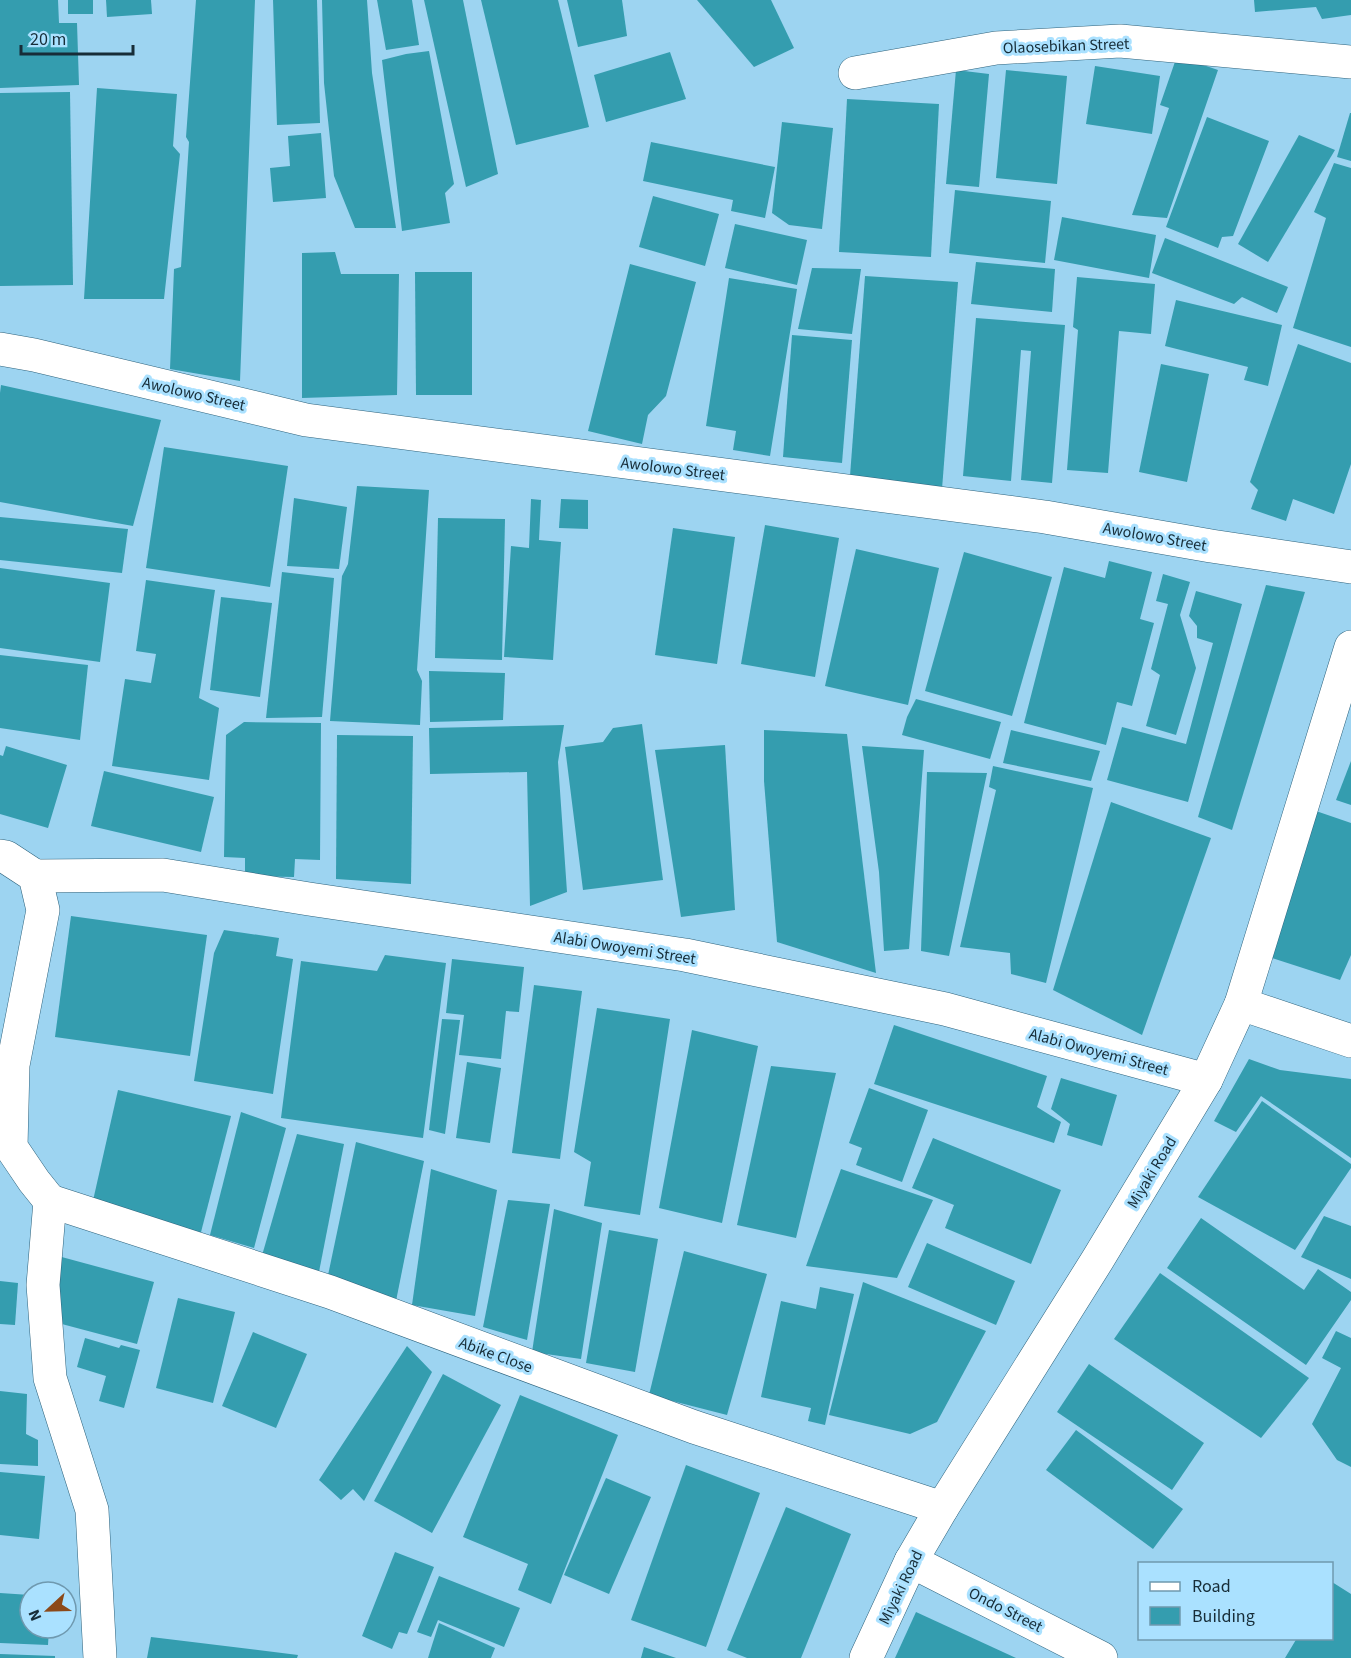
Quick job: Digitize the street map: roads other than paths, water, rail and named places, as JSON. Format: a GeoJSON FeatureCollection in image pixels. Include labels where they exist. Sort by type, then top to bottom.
{"type":"FeatureCollection","features":[{"type":"Feature","properties":{"kind":"street","name":"Olaosebikan Street"},"geometry":{"type":"LineString","coordinates":[[855,73],[996,48],[1120,41],[1351,62]]}},
{"type":"Feature","properties":{"kind":"street","name":"Awolowo Street"},"geometry":{"type":"LineString","coordinates":[[0,349],[34,355],[306,420],[1033,515],[1211,546],[1351,567]]}},
{"type":"Feature","properties":{"kind":"street","name":"Miyaki Road"},"geometry":{"type":"LineString","coordinates":[[866,1658],[911,1561],[942,1508],[1098,1259],[1206,1080],[1241,1004],[1351,647]]}},
{"type":"Feature","properties":{"kind":"street"},"geometry":{"type":"LineString","coordinates":[[0,856],[6,857],[35,876],[43,910],[13,1065],[11,1147],[50,1201],[43,1285],[50,1378],[92,1510],[100,1658]]}},
{"type":"Feature","properties":{"kind":"street","name":"Alabi Owoyemi Street"},"geometry":{"type":"LineString","coordinates":[[35,876],[163,875],[685,955],[945,1009],[1206,1080]]}},
{"type":"Feature","properties":{"kind":"street"},"geometry":{"type":"LineString","coordinates":[[1241,1004],[1351,1041]]}},
{"type":"Feature","properties":{"kind":"street","name":"Abike Close"},"geometry":{"type":"LineString","coordinates":[[50,1201],[330,1292],[694,1427],[942,1508]]}},
{"type":"Feature","properties":{"kind":"street","name":"Ondo Street"},"geometry":{"type":"LineString","coordinates":[[911,1561],[1101,1658]]}}]}
